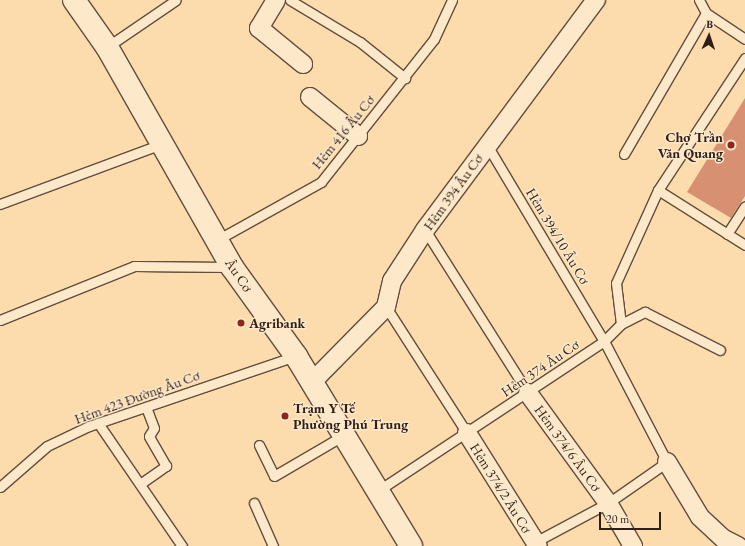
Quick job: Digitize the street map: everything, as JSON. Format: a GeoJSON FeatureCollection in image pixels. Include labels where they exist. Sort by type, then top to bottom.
{"type":"FeatureCollection","features":[{"type":"Feature","properties":{"kind":"main road","name":"Âu Cơ"},"geometry":{"type":"LineString","coordinates":[[74,0],[107,47],[232,267],[296,356],[379,490],[409,545]]}},
{"type":"Feature","properties":{"kind":"street"},"geometry":{"type":"LineString","coordinates":[[276,0],[259,28],[303,64]]}},
{"type":"Feature","properties":{"kind":"street","name":"Hẻm 394 Âu Cơ"},"geometry":{"type":"LineString","coordinates":[[386,307],[392,281],[425,230],[596,0]]}},
{"type":"Feature","properties":{"kind":"street"},"geometry":{"type":"LineString","coordinates":[[310,97],[358,136]]}},
{"type":"Feature","properties":{"kind":"street"},"geometry":{"type":"LineString","coordinates":[[312,382],[386,307]]}},
{"type":"Feature","properties":{"kind":"street","name":"Hẻm 374/6 Âu Cơ"},"geometry":{"type":"LineString","coordinates":[[528,393],[608,503],[633,546]]}},
{"type":"Feature","properties":{"kind":"street","name":"Hẻm 374/2 Âu Cơ"},"geometry":{"type":"LineString","coordinates":[[467,433],[534,545]]}},
{"type":"Feature","properties":{"kind":"street"},"geometry":{"type":"LineString","coordinates":[[667,462],[700,517],[724,539],[738,546]]}},
{"type":"Feature","properties":{"kind":"lane"},"geometry":{"type":"LineString","coordinates":[[107,47],[176,0]]}},
{"type":"Feature","properties":{"kind":"lane"},"geometry":{"type":"LineString","coordinates":[[290,0],[360,42],[405,78]]}},
{"type":"Feature","properties":{"kind":"lane","name":"Hẻm 416 Âu Cơ"},"geometry":{"type":"LineString","coordinates":[[216,240],[321,182],[405,78],[434,39],[452,0]]}},
{"type":"Feature","properties":{"kind":"lane"},"geometry":{"type":"LineString","coordinates":[[699,0],[706,12],[745,39]]}},
{"type":"Feature","properties":{"kind":"lane"},"geometry":{"type":"LineString","coordinates":[[624,154],[706,12]]}},
{"type":"Feature","properties":{"kind":"lane"},"geometry":{"type":"LineString","coordinates":[[621,324],[616,283],[658,190],[745,58]]}},
{"type":"Feature","properties":{"kind":"lane"},"geometry":{"type":"LineString","coordinates":[[0,204],[162,144]]}},
{"type":"Feature","properties":{"kind":"lane","name":"Hẻm 394/10 Âu Cơ"},"geometry":{"type":"LineString","coordinates":[[487,145],[604,341],[667,462]]}},
{"type":"Feature","properties":{"kind":"lane"},"geometry":{"type":"LineString","coordinates":[[658,190],[745,245]]}},
{"type":"Feature","properties":{"kind":"lane"},"geometry":{"type":"LineString","coordinates":[[727,234],[745,206]]}},
{"type":"Feature","properties":{"kind":"lane"},"geometry":{"type":"LineString","coordinates":[[425,230],[528,393]]}},
{"type":"Feature","properties":{"kind":"lane"},"geometry":{"type":"LineString","coordinates":[[0,320],[134,266],[232,267]]}},
{"type":"Feature","properties":{"kind":"lane"},"geometry":{"type":"LineString","coordinates":[[386,307],[467,433]]}},
{"type":"Feature","properties":{"kind":"lane","name":"Hẻm 374 Âu Cơ"},"geometry":{"type":"LineString","coordinates":[[379,490],[528,393],[604,341],[621,324],[645,312],[720,350]]}},
{"type":"Feature","properties":{"kind":"lane","name":"Hẻm 423 Đường Âu Cơ"},"geometry":{"type":"LineString","coordinates":[[0,487],[47,446],[98,423],[296,356]]}},
{"type":"Feature","properties":{"kind":"lane"},"geometry":{"type":"LineString","coordinates":[[140,484],[166,466],[149,436],[154,428],[146,407]]}},
{"type":"Feature","properties":{"kind":"lane"},"geometry":{"type":"LineString","coordinates":[[98,423],[182,546]]}},
{"type":"Feature","properties":{"kind":"lane"},"geometry":{"type":"LineString","coordinates":[[259,445],[274,476],[344,435]]}},
{"type":"Feature","properties":{"kind":"lane"},"geometry":{"type":"LineString","coordinates":[[534,545],[608,503],[667,462]]}},
{"type":"Feature","properties":{"kind":"lane"},"geometry":{"type":"LineString","coordinates":[[254,503],[274,546]]}},
{"type":"Feature","properties":{"kind":"building","name":"Chợ Trần Văn Quang"},"geometry":{"type":"Polygon","coordinates":[[[745,98],[745,196],[731,218],[687,192],[745,98]]]}},
{"type":"Feature","properties":{"kind":"place","name":"Chợ Trần Văn Quang"},"geometry":{"type":"Point","coordinates":[731,145]}},
{"type":"Feature","properties":{"kind":"place","name":"Agribank"},"geometry":{"type":"Point","coordinates":[241,323]}},
{"type":"Feature","properties":{"kind":"place","name":"Trạm Y Tế Phường Phú Trung"},"geometry":{"type":"Point","coordinates":[285,416]}}]}
